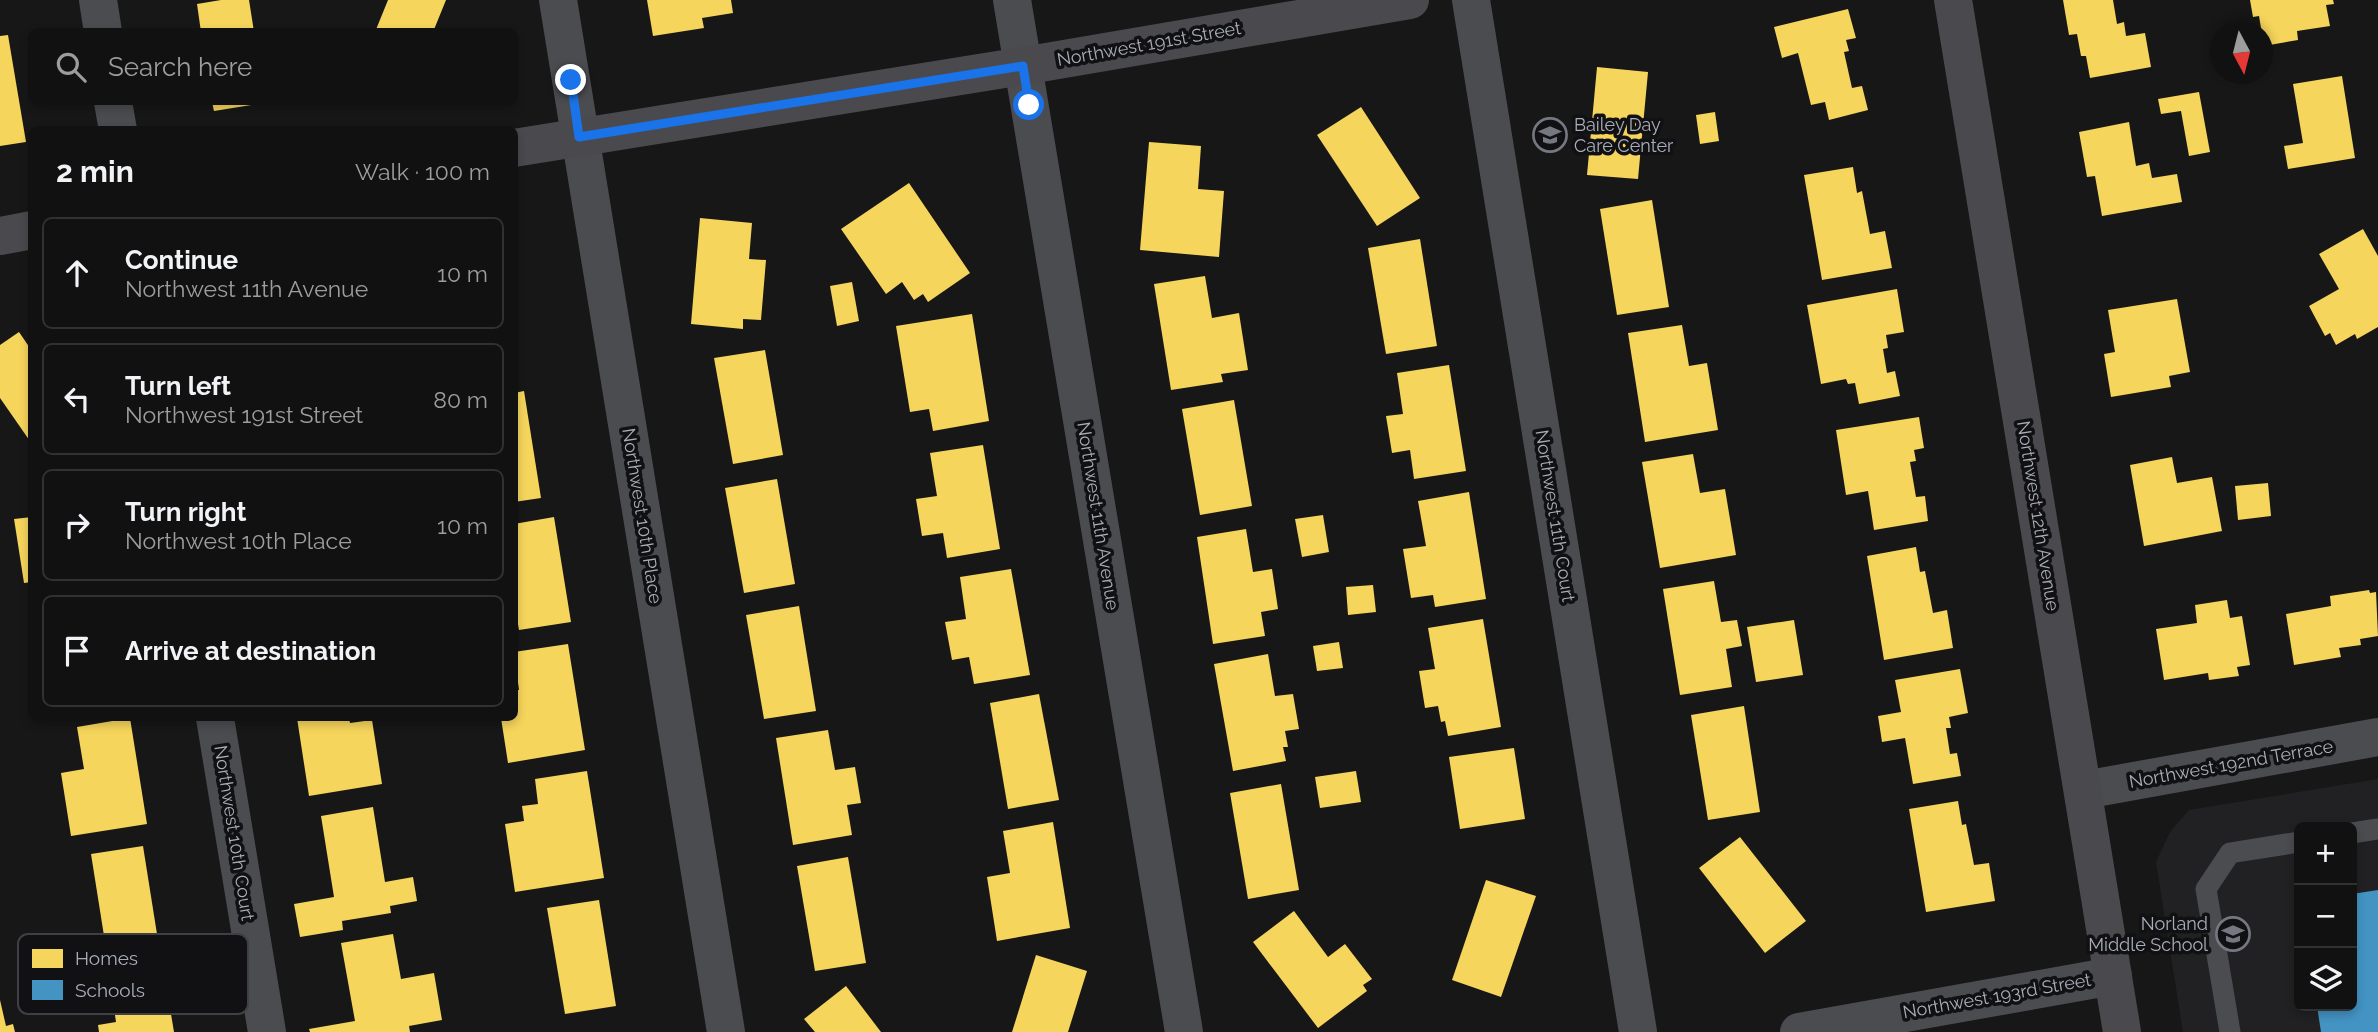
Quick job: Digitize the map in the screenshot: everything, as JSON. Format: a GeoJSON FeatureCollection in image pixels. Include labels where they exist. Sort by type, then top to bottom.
{"type":"FeatureCollection","features":[{"type":"Feature","properties":{"kind":"street"},"geometry":{"type":"LineString","coordinates":[[98,0],[102,28]]}},
{"type":"Feature","properties":{"kind":"street","name":"Northwest 10th Place"},"geometry":{"type":"LineString","coordinates":[[558,0],[726,1032]]}},
{"type":"Feature","properties":{"kind":"street","name":"Northwest 11th Avenue"},"geometry":{"type":"LineString","coordinates":[[1012,0],[1184,1032]]}},
{"type":"Feature","properties":{"kind":"street","name":"Northwest 191st Street"},"geometry":{"type":"LineString","coordinates":[[518,147],[1410,0]]}},
{"type":"Feature","properties":{"kind":"street","name":"Northwest 11th Court"},"geometry":{"type":"LineString","coordinates":[[1471,0],[1638,1032]]}},
{"type":"Feature","properties":{"kind":"street","name":"Northwest 12th Avenue"},"geometry":{"type":"LineString","coordinates":[[1953,0],[2122,1032]]}},
{"type":"Feature","properties":{"kind":"street"},"geometry":{"type":"LineString","coordinates":[[114,105],[117,126]]}},
{"type":"Feature","properties":{"kind":"street"},"geometry":{"type":"LineString","coordinates":[[0,236],[28,231]]}},
{"type":"Feature","properties":{"kind":"street","name":"Northwest 10th Court"},"geometry":{"type":"LineString","coordinates":[[216,721],[268,1032]]}},
{"type":"Feature","properties":{"kind":"street","name":"Northwest 192nd Terrace"},"geometry":{"type":"LineString","coordinates":[[2084,790],[2378,737]]}},
{"type":"Feature","properties":{"kind":"street","name":"Northwest 193rd Street"},"geometry":{"type":"LineString","coordinates":[[1821,1030],[2113,976]]}},
{"type":"Feature","properties":{"kind":"lane"},"geometry":{"type":"LineString","coordinates":[[2357,832],[2378,829]]}},
{"type":"Feature","properties":{"kind":"lane"},"geometry":{"type":"LineString","coordinates":[[2230,1032],[2206,889],[2230,853],[2294,843]]}},
{"type":"Feature","properties":{"kind":"shaded area","name":"Norland Middle School"},"geometry":{"type":"Polygon","coordinates":[[[2378,779],[2378,1032],[2183,1032],[2156,862],[2170,832],[2189,810],[2378,779]]]}},
{"type":"Feature","properties":{"kind":"building: Homes"},"geometry":{"type":"Polygon","coordinates":[[[221,0],[249,0],[253,28],[200,28],[197,4],[221,0]]]}},
{"type":"Feature","properties":{"kind":"building: Homes"},"geometry":{"type":"Polygon","coordinates":[[[388,0],[446,0],[435,28],[377,28],[388,0]]]}},
{"type":"Feature","properties":{"kind":"building: Homes"},"geometry":{"type":"Polygon","coordinates":[[[647,0],[731,0],[733,13],[702,18],[704,28],[653,36],[647,0]]]}},
{"type":"Feature","properties":{"kind":"building: Homes"},"geometry":{"type":"Polygon","coordinates":[[[2063,0],[2113,0],[2117,24],[2124,22],[2126,36],[2145,33],[2151,67],[2090,78],[2086,56],[2081,56],[2077,34],[2069,35],[2063,0]]]}},
{"type":"Feature","properties":{"kind":"building: Homes"},"geometry":{"type":"Polygon","coordinates":[[[2250,0],[2333,0],[2334,4],[2326,5],[2330,26],[2297,31],[2298,40],[2273,44],[2273,21],[2260,21],[2259,16],[2253,17],[2250,0]]]}},
{"type":"Feature","properties":{"kind":"building: Homes"},"geometry":{"type":"Polygon","coordinates":[[[1848,9],[1856,38],[1846,40],[1849,51],[1844,52],[1852,88],[1862,86],[1868,110],[1829,120],[1825,102],[1811,105],[1798,53],[1782,58],[1774,27],[1848,9]]]}},
{"type":"Feature","properties":{"kind":"building: Homes"},"geometry":{"type":"Polygon","coordinates":[[[8,35],[26,142],[0,146],[0,36],[8,35]]]}},
{"type":"Feature","properties":{"kind":"building: Homes"},"geometry":{"type":"Polygon","coordinates":[[[1597,67],[1648,72],[1638,179],[1587,175],[1597,67]]]}},
{"type":"Feature","properties":{"kind":"building: Homes"},"geometry":{"type":"Polygon","coordinates":[[[2342,76],[2355,158],[2288,169],[2284,146],[2303,143],[2293,84],[2342,76]]]}},
{"type":"Feature","properties":{"kind":"building: Homes"},"geometry":{"type":"Polygon","coordinates":[[[2199,92],[2210,152],[2189,156],[2181,111],[2161,114],[2158,99],[2199,92]]]}},
{"type":"Feature","properties":{"kind":"building: Homes"},"geometry":{"type":"Polygon","coordinates":[[[213,105],[252,105],[214,111],[213,105]]]}},
{"type":"Feature","properties":{"kind":"building: Homes"},"geometry":{"type":"Polygon","coordinates":[[[1361,107],[1420,198],[1377,226],[1317,135],[1361,107]]]}},
{"type":"Feature","properties":{"kind":"building: Homes"},"geometry":{"type":"Polygon","coordinates":[[[1715,112],[1719,141],[1700,144],[1696,115],[1715,112]]]}},
{"type":"Feature","properties":{"kind":"building: Homes"},"geometry":{"type":"Polygon","coordinates":[[[2129,122],[2136,166],[2149,163],[2152,178],[2177,174],[2182,202],[2102,216],[2095,176],[2087,177],[2079,132],[2129,122]]]}},
{"type":"Feature","properties":{"kind":"building: Homes"},"geometry":{"type":"Polygon","coordinates":[[[1149,142],[1201,146],[1198,189],[1224,191],[1219,257],[1140,250],[1149,142]]]}},
{"type":"Feature","properties":{"kind":"building: Homes"},"geometry":{"type":"Polygon","coordinates":[[[1853,167],[1857,193],[1862,191],[1870,234],[1885,231],[1892,268],[1822,280],[1804,175],[1853,167]]]}},
{"type":"Feature","properties":{"kind":"building: Homes"},"geometry":{"type":"Polygon","coordinates":[[[909,183],[970,273],[928,302],[923,294],[914,300],[902,282],[886,294],[841,229],[909,183]]]}},
{"type":"Feature","properties":{"kind":"building: Homes"},"geometry":{"type":"Polygon","coordinates":[[[1652,200],[1669,307],[1617,315],[1600,209],[1652,200]]]}},
{"type":"Feature","properties":{"kind":"building: Homes"},"geometry":{"type":"Polygon","coordinates":[[[700,218],[752,223],[749,259],[766,260],[761,320],[743,319],[743,329],[691,324],[700,218]]]}},
{"type":"Feature","properties":{"kind":"building: Homes"},"geometry":{"type":"Polygon","coordinates":[[[2363,229],[2378,256],[2378,327],[2357,339],[2355,334],[2336,345],[2330,333],[2325,336],[2309,306],[2339,289],[2319,254],[2363,229]]]}},
{"type":"Feature","properties":{"kind":"building: Homes"},"geometry":{"type":"Polygon","coordinates":[[[1420,239],[1437,346],[1386,354],[1368,248],[1420,239]]]}},
{"type":"Feature","properties":{"kind":"building: Homes"},"geometry":{"type":"Polygon","coordinates":[[[1205,276],[1212,318],[1239,313],[1248,370],[1221,374],[1223,382],[1171,390],[1154,284],[1205,276]]]}},
{"type":"Feature","properties":{"kind":"building: Homes"},"geometry":{"type":"Polygon","coordinates":[[[852,282],[859,321],[837,326],[830,286],[852,282]]]}},
{"type":"Feature","properties":{"kind":"building: Homes"},"geometry":{"type":"Polygon","coordinates":[[[1897,289],[1904,332],[1886,335],[1888,348],[1883,349],[1887,373],[1895,371],[1900,396],[1859,404],[1855,383],[1848,384],[1846,379],[1821,384],[1807,305],[1897,289]]]}},
{"type":"Feature","properties":{"kind":"building: Homes"},"geometry":{"type":"Polygon","coordinates":[[[2177,299],[2190,372],[2169,376],[2171,387],[2111,397],[2104,354],[2115,352],[2108,310],[2177,299]]]}},
{"type":"Feature","properties":{"kind":"building: Homes"},"geometry":{"type":"Polygon","coordinates":[[[972,314],[989,421],[933,431],[929,409],[910,412],[896,326],[972,314]]]}},
{"type":"Feature","properties":{"kind":"building: Homes"},"geometry":{"type":"Polygon","coordinates":[[[1682,325],[1689,366],[1707,363],[1718,430],[1645,442],[1628,333],[1682,325]]]}},
{"type":"Feature","properties":{"kind":"building: Homes"},"geometry":{"type":"Polygon","coordinates":[[[19,332],[28,345],[28,438],[0,398],[0,345],[19,332]]]}},
{"type":"Feature","properties":{"kind":"building: Homes"},"geometry":{"type":"Polygon","coordinates":[[[765,350],[783,455],[733,464],[714,358],[765,350]]]}},
{"type":"Feature","properties":{"kind":"building: Homes"},"geometry":{"type":"Polygon","coordinates":[[[1449,365],[1466,471],[1414,479],[1410,450],[1392,453],[1386,416],[1403,414],[1397,373],[1449,365]]]}},
{"type":"Feature","properties":{"kind":"building: Homes"},"geometry":{"type":"Polygon","coordinates":[[[524,391],[541,498],[518,501],[518,392],[524,391]]]}},
{"type":"Feature","properties":{"kind":"building: Homes"},"geometry":{"type":"Polygon","coordinates":[[[1234,400],[1252,506],[1200,515],[1182,409],[1234,400]]]}},
{"type":"Feature","properties":{"kind":"building: Homes"},"geometry":{"type":"Polygon","coordinates":[[[1919,417],[1924,448],[1914,450],[1916,461],[1910,462],[1916,497],[1925,496],[1928,521],[1874,530],[1868,491],[1846,495],[1836,430],[1919,417]]]}},
{"type":"Feature","properties":{"kind":"building: Homes"},"geometry":{"type":"Polygon","coordinates":[[[983,445],[1000,549],[947,558],[943,533],[922,536],[916,499],[937,496],[930,453],[983,445]]]}},
{"type":"Feature","properties":{"kind":"building: Homes"},"geometry":{"type":"Polygon","coordinates":[[[1693,454],[1700,493],[1725,489],[1736,555],[1660,568],[1642,462],[1693,454]]]}},
{"type":"Feature","properties":{"kind":"building: Homes"},"geometry":{"type":"Polygon","coordinates":[[[2172,457],[2177,483],[2212,477],[2222,531],[2144,546],[2130,465],[2172,457]]]}},
{"type":"Feature","properties":{"kind":"building: Homes"},"geometry":{"type":"Polygon","coordinates":[[[777,479],[795,584],[744,593],[725,488],[777,479]]]}},
{"type":"Feature","properties":{"kind":"building: Homes"},"geometry":{"type":"Polygon","coordinates":[[[2268,483],[2271,516],[2238,520],[2235,486],[2268,483]]]}},
{"type":"Feature","properties":{"kind":"building: Homes"},"geometry":{"type":"Polygon","coordinates":[[[1469,492],[1486,599],[1435,607],[1433,595],[1411,598],[1403,549],[1426,546],[1418,501],[1469,492]]]}},
{"type":"Feature","properties":{"kind":"building: Homes"},"geometry":{"type":"Polygon","coordinates":[[[1323,515],[1329,552],[1302,557],[1295,519],[1323,515]]]}},
{"type":"Feature","properties":{"kind":"building: Homes"},"geometry":{"type":"Polygon","coordinates":[[[28,517],[28,582],[24,583],[14,519],[28,517]]]}},
{"type":"Feature","properties":{"kind":"building: Homes"},"geometry":{"type":"Polygon","coordinates":[[[554,517],[571,622],[519,630],[518,523],[554,517]]]}},
{"type":"Feature","properties":{"kind":"building: Homes"},"geometry":{"type":"Polygon","coordinates":[[[1246,529],[1253,572],[1272,569],[1278,609],[1261,612],[1265,636],[1213,644],[1197,537],[1246,529]]]}},
{"type":"Feature","properties":{"kind":"building: Homes"},"geometry":{"type":"Polygon","coordinates":[[[1916,547],[1920,572],[1925,571],[1933,613],[1947,610],[1953,648],[1884,660],[1867,556],[1916,547]]]}},
{"type":"Feature","properties":{"kind":"building: Homes"},"geometry":{"type":"Polygon","coordinates":[[[1011,569],[1030,675],[974,684],[969,657],[952,660],[945,622],[966,619],[960,577],[1011,569]]]}},
{"type":"Feature","properties":{"kind":"building: Homes"},"geometry":{"type":"Polygon","coordinates":[[[1714,581],[1721,622],[1737,620],[1742,646],[1726,649],[1732,687],[1680,695],[1663,589],[1714,581]]]}},
{"type":"Feature","properties":{"kind":"building: Homes"},"geometry":{"type":"Polygon","coordinates":[[[1373,585],[1376,612],[1348,615],[1346,587],[1373,585]]]}},
{"type":"Feature","properties":{"kind":"building: Homes"},"geometry":{"type":"Polygon","coordinates":[[[2369,590],[2370,593],[2376,592],[2378,636],[2360,639],[2361,645],[2339,648],[2341,657],[2294,665],[2286,614],[2331,606],[2330,596],[2369,590]]]}},
{"type":"Feature","properties":{"kind":"building: Homes"},"geometry":{"type":"Polygon","coordinates":[[[2227,600],[2230,618],[2242,616],[2250,665],[2237,667],[2239,676],[2209,680],[2208,673],[2164,680],[2156,629],[2197,623],[2195,605],[2227,600]]]}},
{"type":"Feature","properties":{"kind":"building: Homes"},"geometry":{"type":"Polygon","coordinates":[[[799,606],[816,711],[764,719],[746,615],[799,606]]]}},
{"type":"Feature","properties":{"kind":"building: Homes"},"geometry":{"type":"Polygon","coordinates":[[[1483,619],[1501,727],[1448,736],[1445,721],[1441,722],[1438,706],[1425,708],[1419,671],[1435,669],[1428,628],[1483,619]]]}},
{"type":"Feature","properties":{"kind":"building: Homes"},"geometry":{"type":"Polygon","coordinates":[[[1794,620],[1803,675],[1756,682],[1747,627],[1794,620]]]}},
{"type":"Feature","properties":{"kind":"building: Homes"},"geometry":{"type":"Polygon","coordinates":[[[1339,642],[1343,668],[1317,671],[1313,646],[1339,642]]]}},
{"type":"Feature","properties":{"kind":"building: Homes"},"geometry":{"type":"Polygon","coordinates":[[[568,644],[585,750],[508,763],[501,721],[518,721],[518,651],[568,644]]]}},
{"type":"Feature","properties":{"kind":"building: Homes"},"geometry":{"type":"Polygon","coordinates":[[[1268,654],[1275,696],[1293,694],[1299,729],[1285,731],[1288,747],[1283,747],[1286,761],[1233,771],[1214,664],[1268,654]]]}},
{"type":"Feature","properties":{"kind":"building: Homes"},"geometry":{"type":"Polygon","coordinates":[[[1960,669],[1968,713],[1949,717],[1951,728],[1946,728],[1950,754],[1957,753],[1961,776],[1913,784],[1905,738],[1882,742],[1878,716],[1901,712],[1895,680],[1960,669]]]}},
{"type":"Feature","properties":{"kind":"building: Homes"},"geometry":{"type":"Polygon","coordinates":[[[1039,694],[1059,800],[1008,809],[990,703],[1039,694]]]}},
{"type":"Feature","properties":{"kind":"building: Homes"},"geometry":{"type":"Polygon","coordinates":[[[1744,706],[1760,812],[1708,820],[1691,715],[1744,706]]]}},
{"type":"Feature","properties":{"kind":"building: Homes"},"geometry":{"type":"Polygon","coordinates":[[[130,721],[147,824],[71,836],[61,773],[84,769],[77,727],[130,721]]]}},
{"type":"Feature","properties":{"kind":"building: Homes"},"geometry":{"type":"Polygon","coordinates":[[[297,721],[372,721],[382,784],[309,796],[297,721]]]}},
{"type":"Feature","properties":{"kind":"building: Homes"},"geometry":{"type":"Polygon","coordinates":[[[828,730],[835,770],[855,767],[861,803],[847,805],[852,835],[793,845],[776,738],[828,730]]]}},
{"type":"Feature","properties":{"kind":"building: Homes"},"geometry":{"type":"Polygon","coordinates":[[[1514,748],[1525,819],[1460,829],[1449,757],[1514,748]]]}},
{"type":"Feature","properties":{"kind":"building: Homes"},"geometry":{"type":"Polygon","coordinates":[[[587,771],[604,878],[515,892],[505,824],[524,821],[522,806],[538,804],[535,779],[587,771]]]}},
{"type":"Feature","properties":{"kind":"building: Homes"},"geometry":{"type":"Polygon","coordinates":[[[1356,771],[1361,802],[1320,808],[1315,777],[1356,771]]]}},
{"type":"Feature","properties":{"kind":"building: Homes"},"geometry":{"type":"Polygon","coordinates":[[[1281,784],[1299,890],[1248,899],[1230,793],[1281,784]]]}},
{"type":"Feature","properties":{"kind":"building: Homes"},"geometry":{"type":"Polygon","coordinates":[[[1958,801],[1962,825],[1966,824],[1974,865],[1989,863],[1995,901],[1926,912],[1909,809],[1958,801]]]}},
{"type":"Feature","properties":{"kind":"building: Homes"},"geometry":{"type":"Polygon","coordinates":[[[373,807],[385,882],[413,877],[417,901],[390,906],[391,913],[342,921],[343,930],[300,937],[294,904],[334,897],[321,816],[373,807]]]}},
{"type":"Feature","properties":{"kind":"building: Homes"},"geometry":{"type":"Polygon","coordinates":[[[1053,822],[1070,928],[997,941],[987,877],[1010,873],[1003,831],[1053,822]]]}},
{"type":"Feature","properties":{"kind":"building: Homes"},"geometry":{"type":"Polygon","coordinates":[[[1740,837],[1806,921],[1765,953],[1699,868],[1740,837]]]}},
{"type":"Feature","properties":{"kind":"building: Homes"},"geometry":{"type":"Polygon","coordinates":[[[143,846],[157,934],[104,934],[91,854],[143,846]]]}},
{"type":"Feature","properties":{"kind":"building: Homes"},"geometry":{"type":"Polygon","coordinates":[[[848,857],[866,963],[815,971],[797,866],[848,857]]]}},
{"type":"Feature","properties":{"kind":"building: Homes"},"geometry":{"type":"Polygon","coordinates":[[[1486,880],[1536,896],[1501,997],[1452,980],[1486,880]]]}},
{"type":"Feature","properties":{"kind":"building: Homes"},"geometry":{"type":"Polygon","coordinates":[[[599,900],[616,1006],[565,1014],[547,908],[599,900]]]}},
{"type":"Feature","properties":{"kind":"building: Homes"},"geometry":{"type":"Polygon","coordinates":[[[1294,911],[1328,957],[1345,944],[1372,979],[1363,985],[1367,991],[1318,1028],[1253,942],[1294,911]]]}},
{"type":"Feature","properties":{"kind":"building: Homes"},"geometry":{"type":"Polygon","coordinates":[[[393,934],[401,979],[434,973],[442,1020],[409,1026],[410,1032],[310,1032],[309,1029],[355,1021],[341,943],[393,934]]]}},
{"type":"Feature","properties":{"kind":"building: Homes"},"geometry":{"type":"Polygon","coordinates":[[[1036,955],[1087,971],[1068,1032],[1012,1032],[1036,955]]]}},
{"type":"Feature","properties":{"kind":"building: Homes"},"geometry":{"type":"Polygon","coordinates":[[[846,986],[881,1032],[815,1032],[804,1019],[846,986]]]}},
{"type":"Feature","properties":{"kind":"building: Homes"},"geometry":{"type":"Polygon","coordinates":[[[0,1000],[6,1026],[13,1024],[15,1032],[0,1032],[0,1000]]]}},
{"type":"Feature","properties":{"kind":"building: Homes"},"geometry":{"type":"Polygon","coordinates":[[[115,1014],[171,1014],[174,1032],[99,1032],[98,1025],[116,1022],[115,1014]]]}},
{"type":"Feature","properties":{"kind":"building: Schools"},"geometry":{"type":"Polygon","coordinates":[[[2378,890],[2378,1032],[2321,1032],[2318,1011],[2357,1011],[2357,893],[2378,890]]]}},
{"type":"Feature","properties":{"kind":"place","name":"Bailey Day Care Center"},"geometry":{"type":"Point","coordinates":[1550,135]}},
{"type":"Feature","properties":{"kind":"place","name":"Norland Middle School"},"geometry":{"type":"Point","coordinates":[2233,934]}},
{"type":"Feature","properties":{"kind":"route"},"geometry":{"type":"LineString","coordinates":[[571,80],[579,137],[1023,66],[1029,105]]}}]}
